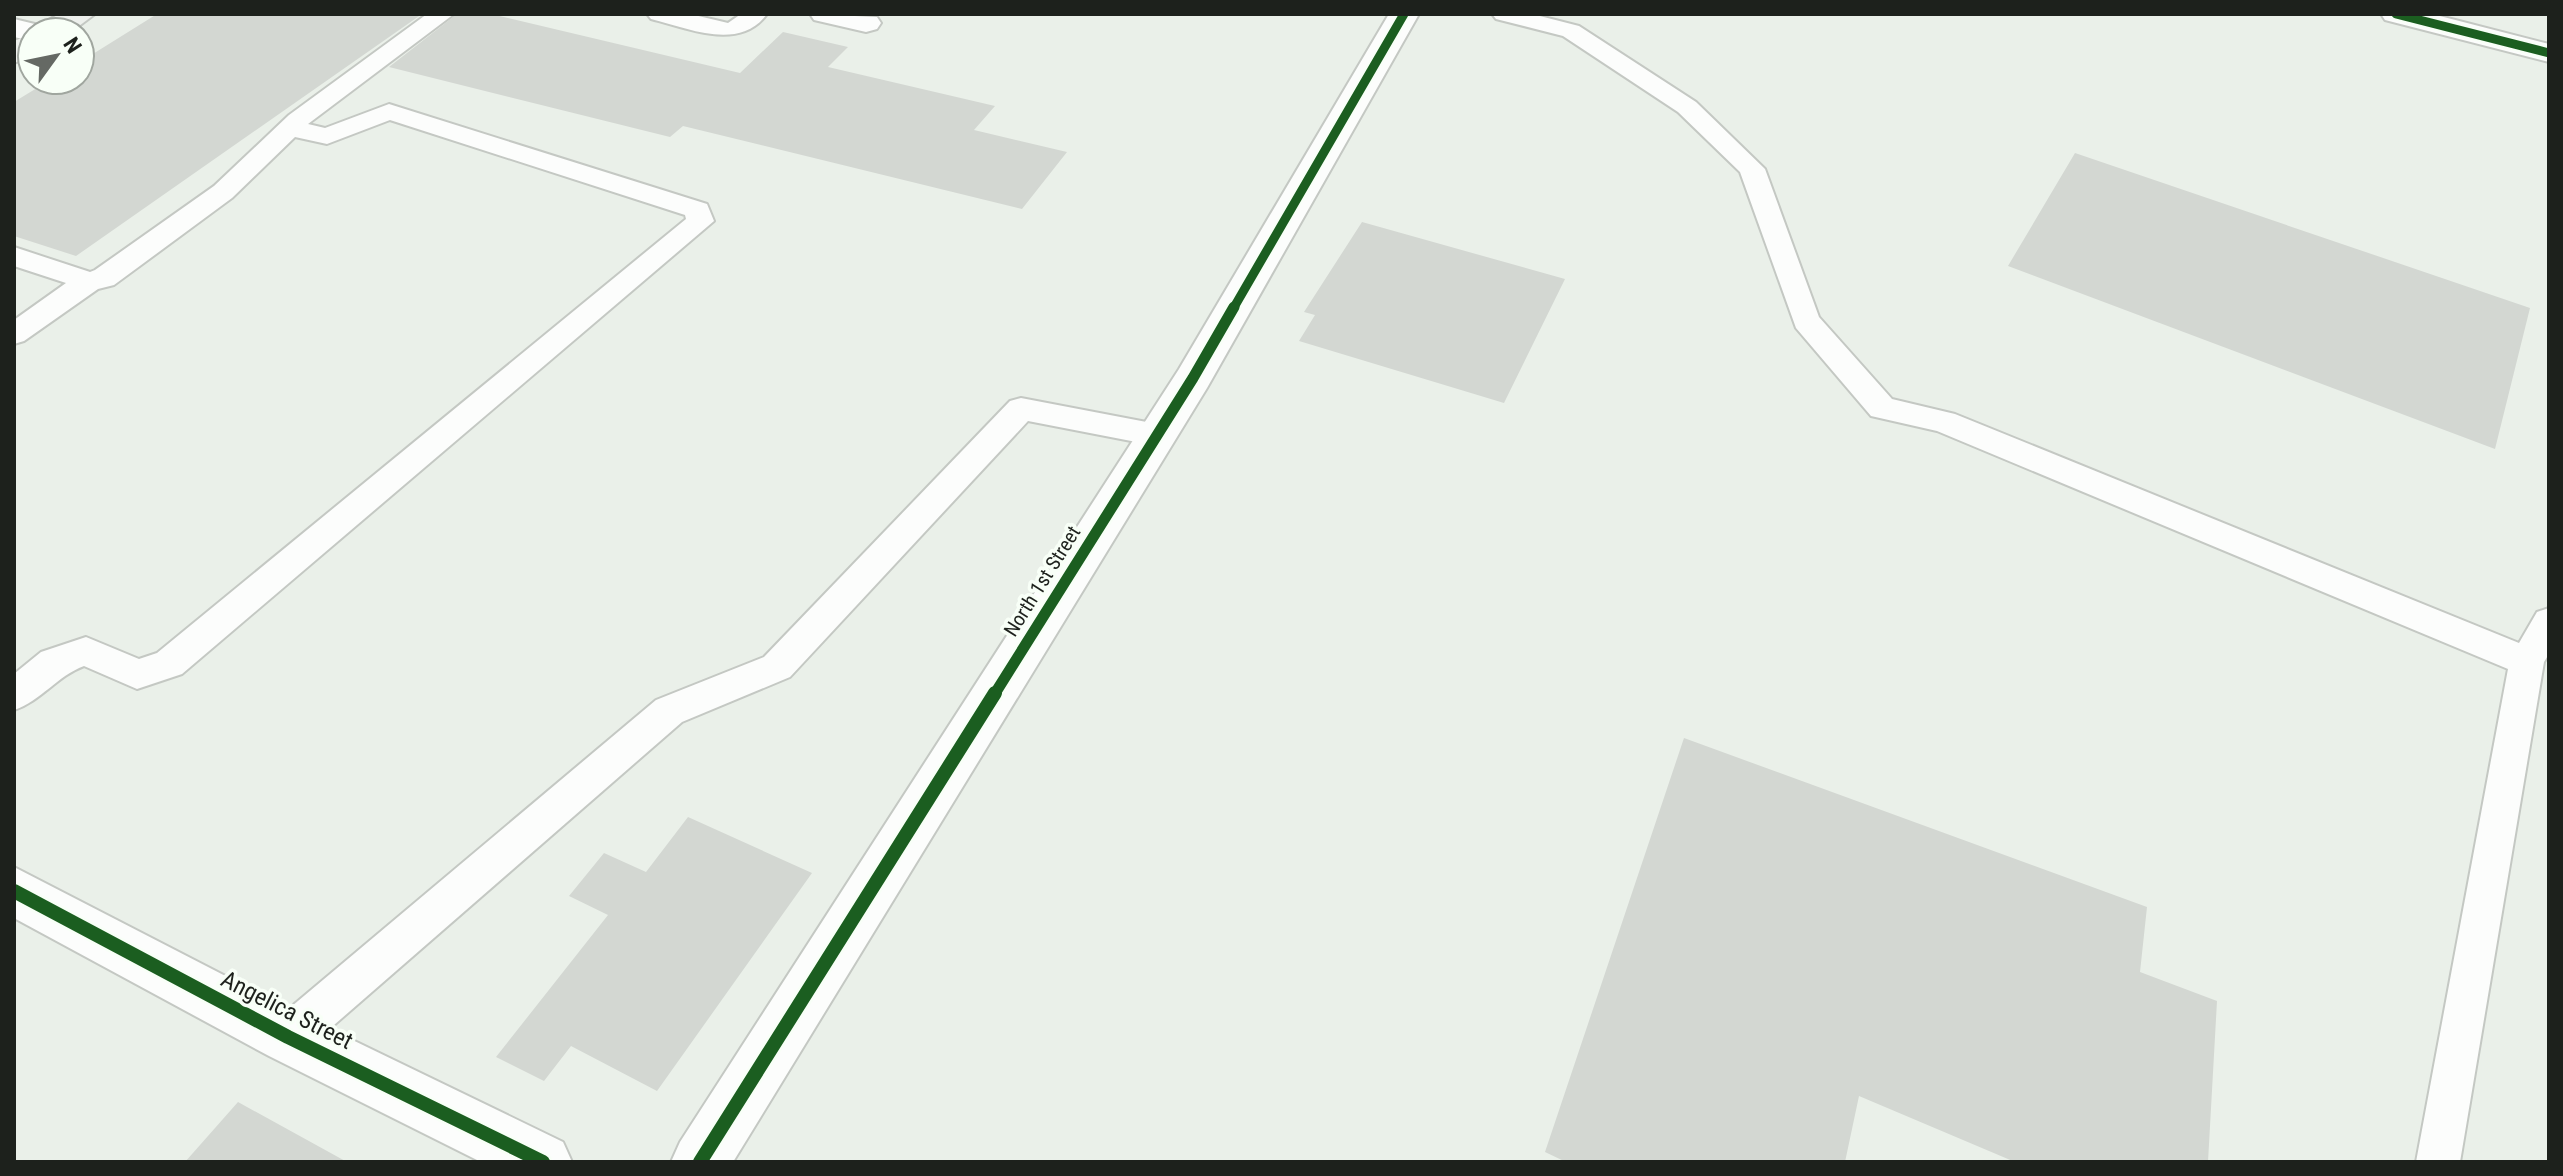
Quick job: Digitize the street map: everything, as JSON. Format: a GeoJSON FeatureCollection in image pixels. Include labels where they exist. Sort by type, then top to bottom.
{"type":"FeatureCollection","features":[{"type":"Feature","properties":{"kind":"street"},"geometry":{"type":"LineString","coordinates":[[825,14],[866,23]]}},
{"type":"Feature","properties":{"kind":"street","name":"North 1st Street"},"geometry":{"type":"LineString","coordinates":[[700,1162],[1157,435],[1404,14]]}},
{"type":"Feature","properties":{"kind":"street"},"geometry":{"type":"LineString","coordinates":[[2396,14],[2549,53]]}},
{"type":"Feature","properties":{"kind":"street","name":"Angelica Street"},"geometry":{"type":"LineString","coordinates":[[14,891],[288,1037],[543,1162]]}},
{"type":"Feature","properties":{"kind":"lane"},"geometry":{"type":"LineString","coordinates":[[14,334],[89,281],[104,278],[223,192],[290,128],[442,14]]}},
{"type":"Feature","properties":{"kind":"lane"},"geometry":{"type":"LineString","coordinates":[[659,14],[729,30],[741,26],[755,14]]}},
{"type":"Feature","properties":{"kind":"lane"},"geometry":{"type":"LineString","coordinates":[[1504,14],[1571,31],[1687,107],[1752,169],[1806,321],[1882,408],[1944,422],[2527,661]]}},
{"type":"Feature","properties":{"kind":"lane"},"geometry":{"type":"LineString","coordinates":[[14,695],[54,662],[86,651],[137,674],[169,664],[700,221],[697,210],[389,112],[327,136],[290,128]]}},
{"type":"Feature","properties":{"kind":"lane"},"geometry":{"type":"LineString","coordinates":[[14,256],[89,281]]}},
{"type":"Feature","properties":{"kind":"lane"},"geometry":{"type":"LineString","coordinates":[[288,1037],[669,711],[777,667],[1021,409],[1157,435]]}},
{"type":"Feature","properties":{"kind":"lane"},"geometry":{"type":"LineString","coordinates":[[2438,1162],[2527,661],[2549,622]]}},
{"type":"Feature","properties":{"kind":"building"},"geometry":{"type":"Polygon","coordinates":[[[157,14],[422,14],[76,256],[14,236],[14,102],[24,96],[96,96],[96,52],[157,14]]]}},
{"type":"Feature","properties":{"kind":"building"},"geometry":{"type":"Polygon","coordinates":[[[457,14],[491,14],[740,73],[783,32],[848,47],[828,67],[995,106],[974,130],[1067,152],[1022,209],[683,126],[670,137],[389,67],[457,14]]]}},
{"type":"Feature","properties":{"kind":"building"},"geometry":{"type":"Polygon","coordinates":[[[2075,153],[2530,308],[2495,449],[2008,266],[2075,153]]]}},
{"type":"Feature","properties":{"kind":"building"},"geometry":{"type":"Polygon","coordinates":[[[1362,222],[1565,279],[1504,403],[1299,341],[1315,315],[1304,312],[1362,222]]]}},
{"type":"Feature","properties":{"kind":"building"},"geometry":{"type":"Polygon","coordinates":[[[1684,738],[2147,907],[2140,972],[2217,1001],[2208,1162],[2015,1162],[1859,1096],[1845,1162],[1566,1162],[1545,1152],[1684,738]]]}},
{"type":"Feature","properties":{"kind":"building"},"geometry":{"type":"Polygon","coordinates":[[[688,817],[812,873],[657,1091],[571,1046],[544,1081],[496,1057],[608,915],[569,896],[604,853],[646,872],[688,817]]]}},
{"type":"Feature","properties":{"kind":"building"},"geometry":{"type":"Polygon","coordinates":[[[238,1102],[347,1162],[185,1162],[238,1102]]]}},
{"type":"Feature","properties":{"kind":"cycle path"},"geometry":{"type":"LineString","coordinates":[[700,1162],[1193,378],[1404,14]]}},
{"type":"Feature","properties":{"kind":"cycle path"},"geometry":{"type":"LineString","coordinates":[[2396,14],[2549,53]]}},
{"type":"Feature","properties":{"kind":"cycle path"},"geometry":{"type":"LineString","coordinates":[[14,891],[288,1037],[543,1162]]}}]}
